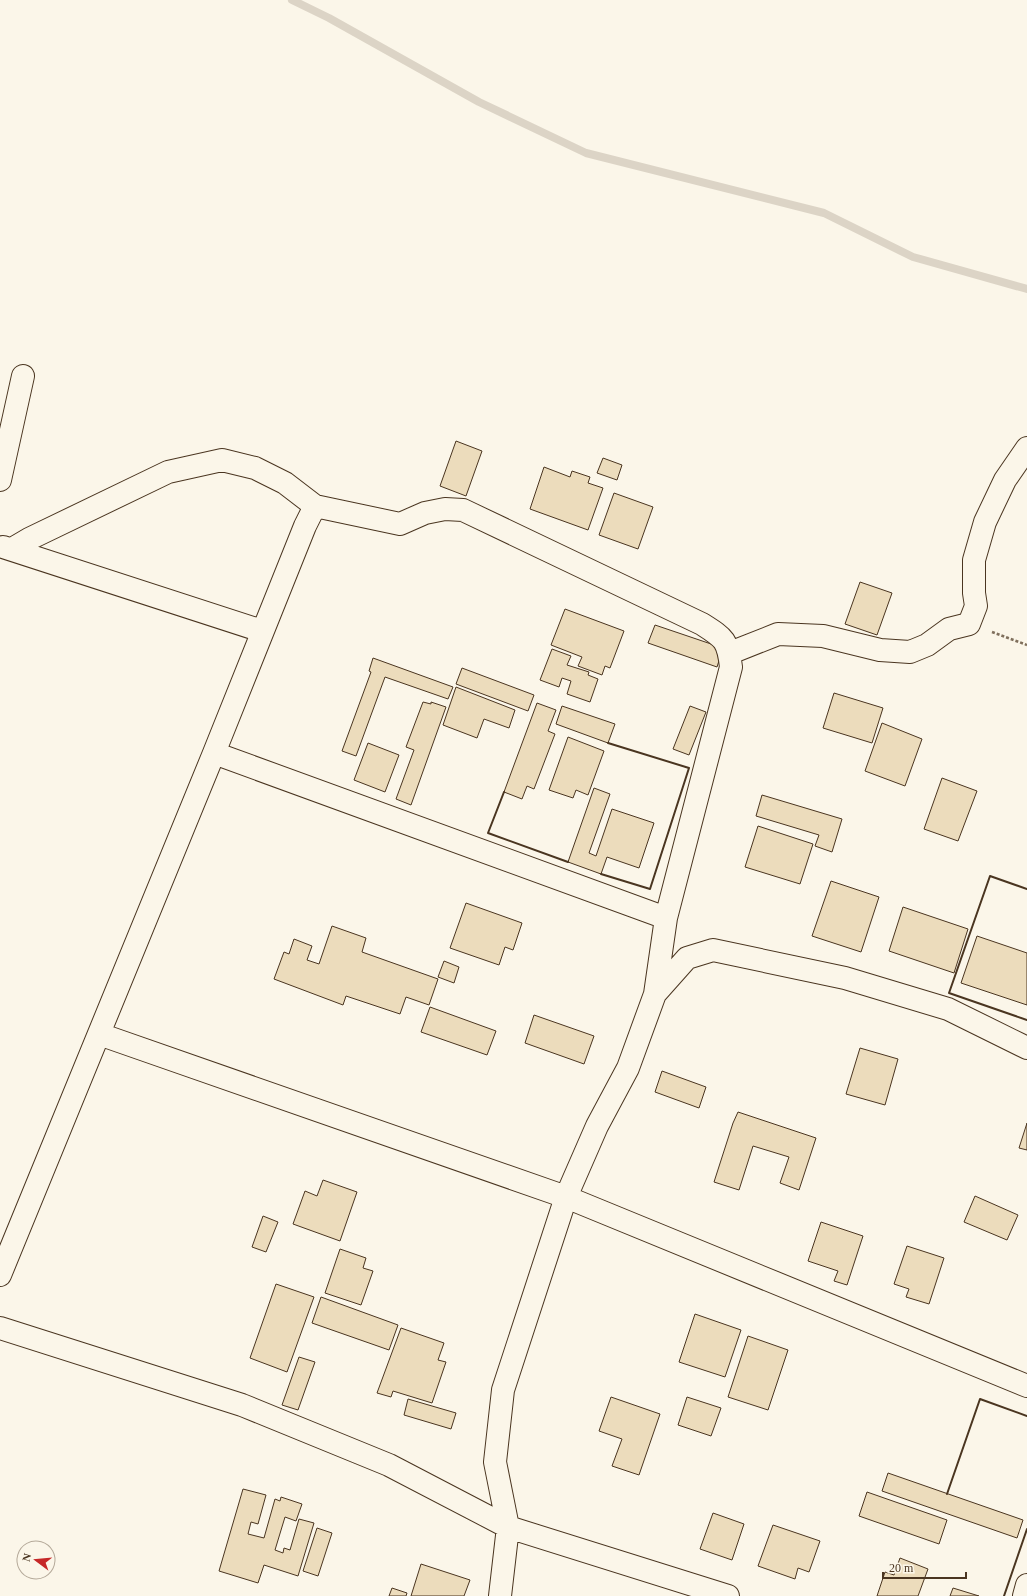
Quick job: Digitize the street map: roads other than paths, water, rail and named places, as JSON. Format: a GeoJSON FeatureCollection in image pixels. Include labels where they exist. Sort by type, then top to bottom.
{"type":"FeatureCollection","features":[{"type":"Feature","properties":{"kind":"street"},"geometry":{"type":"LineString","coordinates":[[0,480],[23,376]]}},
{"type":"Feature","properties":{"kind":"street"},"geometry":{"type":"LineString","coordinates":[[730,653],[778,634],[823,636],[880,650],[910,652],[927,645],[949,629],[969,624],[976,606],[974,593],[974,560],[985,522],[1005,480],[1027,448]]}},
{"type":"Feature","properties":{"kind":"street"},"geometry":{"type":"LineString","coordinates":[[6,548],[29,539],[168,472],[222,460],[255,468],[285,483],[314,506],[400,524],[425,514],[444,509],[463,510],[702,624],[724,638],[730,653],[731,667],[666,918],[655,994],[628,1068],[597,1126],[566,1196],[503,1390],[495,1462],[508,1527],[500,1596]]}},
{"type":"Feature","properties":{"kind":"street"},"geometry":{"type":"LineString","coordinates":[[0,1275],[214,753],[304,526],[314,506]]}},
{"type":"Feature","properties":{"kind":"street"},"geometry":{"type":"LineString","coordinates":[[6,548],[262,631]]}},
{"type":"Feature","properties":{"kind":"street"},"geometry":{"type":"LineString","coordinates":[[214,753],[666,918]]}},
{"type":"Feature","properties":{"kind":"street"},"geometry":{"type":"LineString","coordinates":[[655,994],[688,958],[713,950],[845,978],[948,1009],[1027,1048]]}},
{"type":"Feature","properties":{"kind":"street"},"geometry":{"type":"LineString","coordinates":[[99,1034],[566,1196],[1027,1386]]}},
{"type":"Feature","properties":{"kind":"street"},"geometry":{"type":"LineString","coordinates":[[0,1328],[242,1404],[389,1465],[508,1527],[728,1596]]}},
{"type":"Feature","properties":{"kind":"street"},"geometry":{"type":"LineString","coordinates":[[1024,1596],[1027,1585]]}},
{"type":"Feature","properties":{"kind":"waterway"},"geometry":{"type":"LineString","coordinates":[[292,0],[329,18],[479,102],[586,153],[824,213],[913,257],[1027,289]]}}]}
